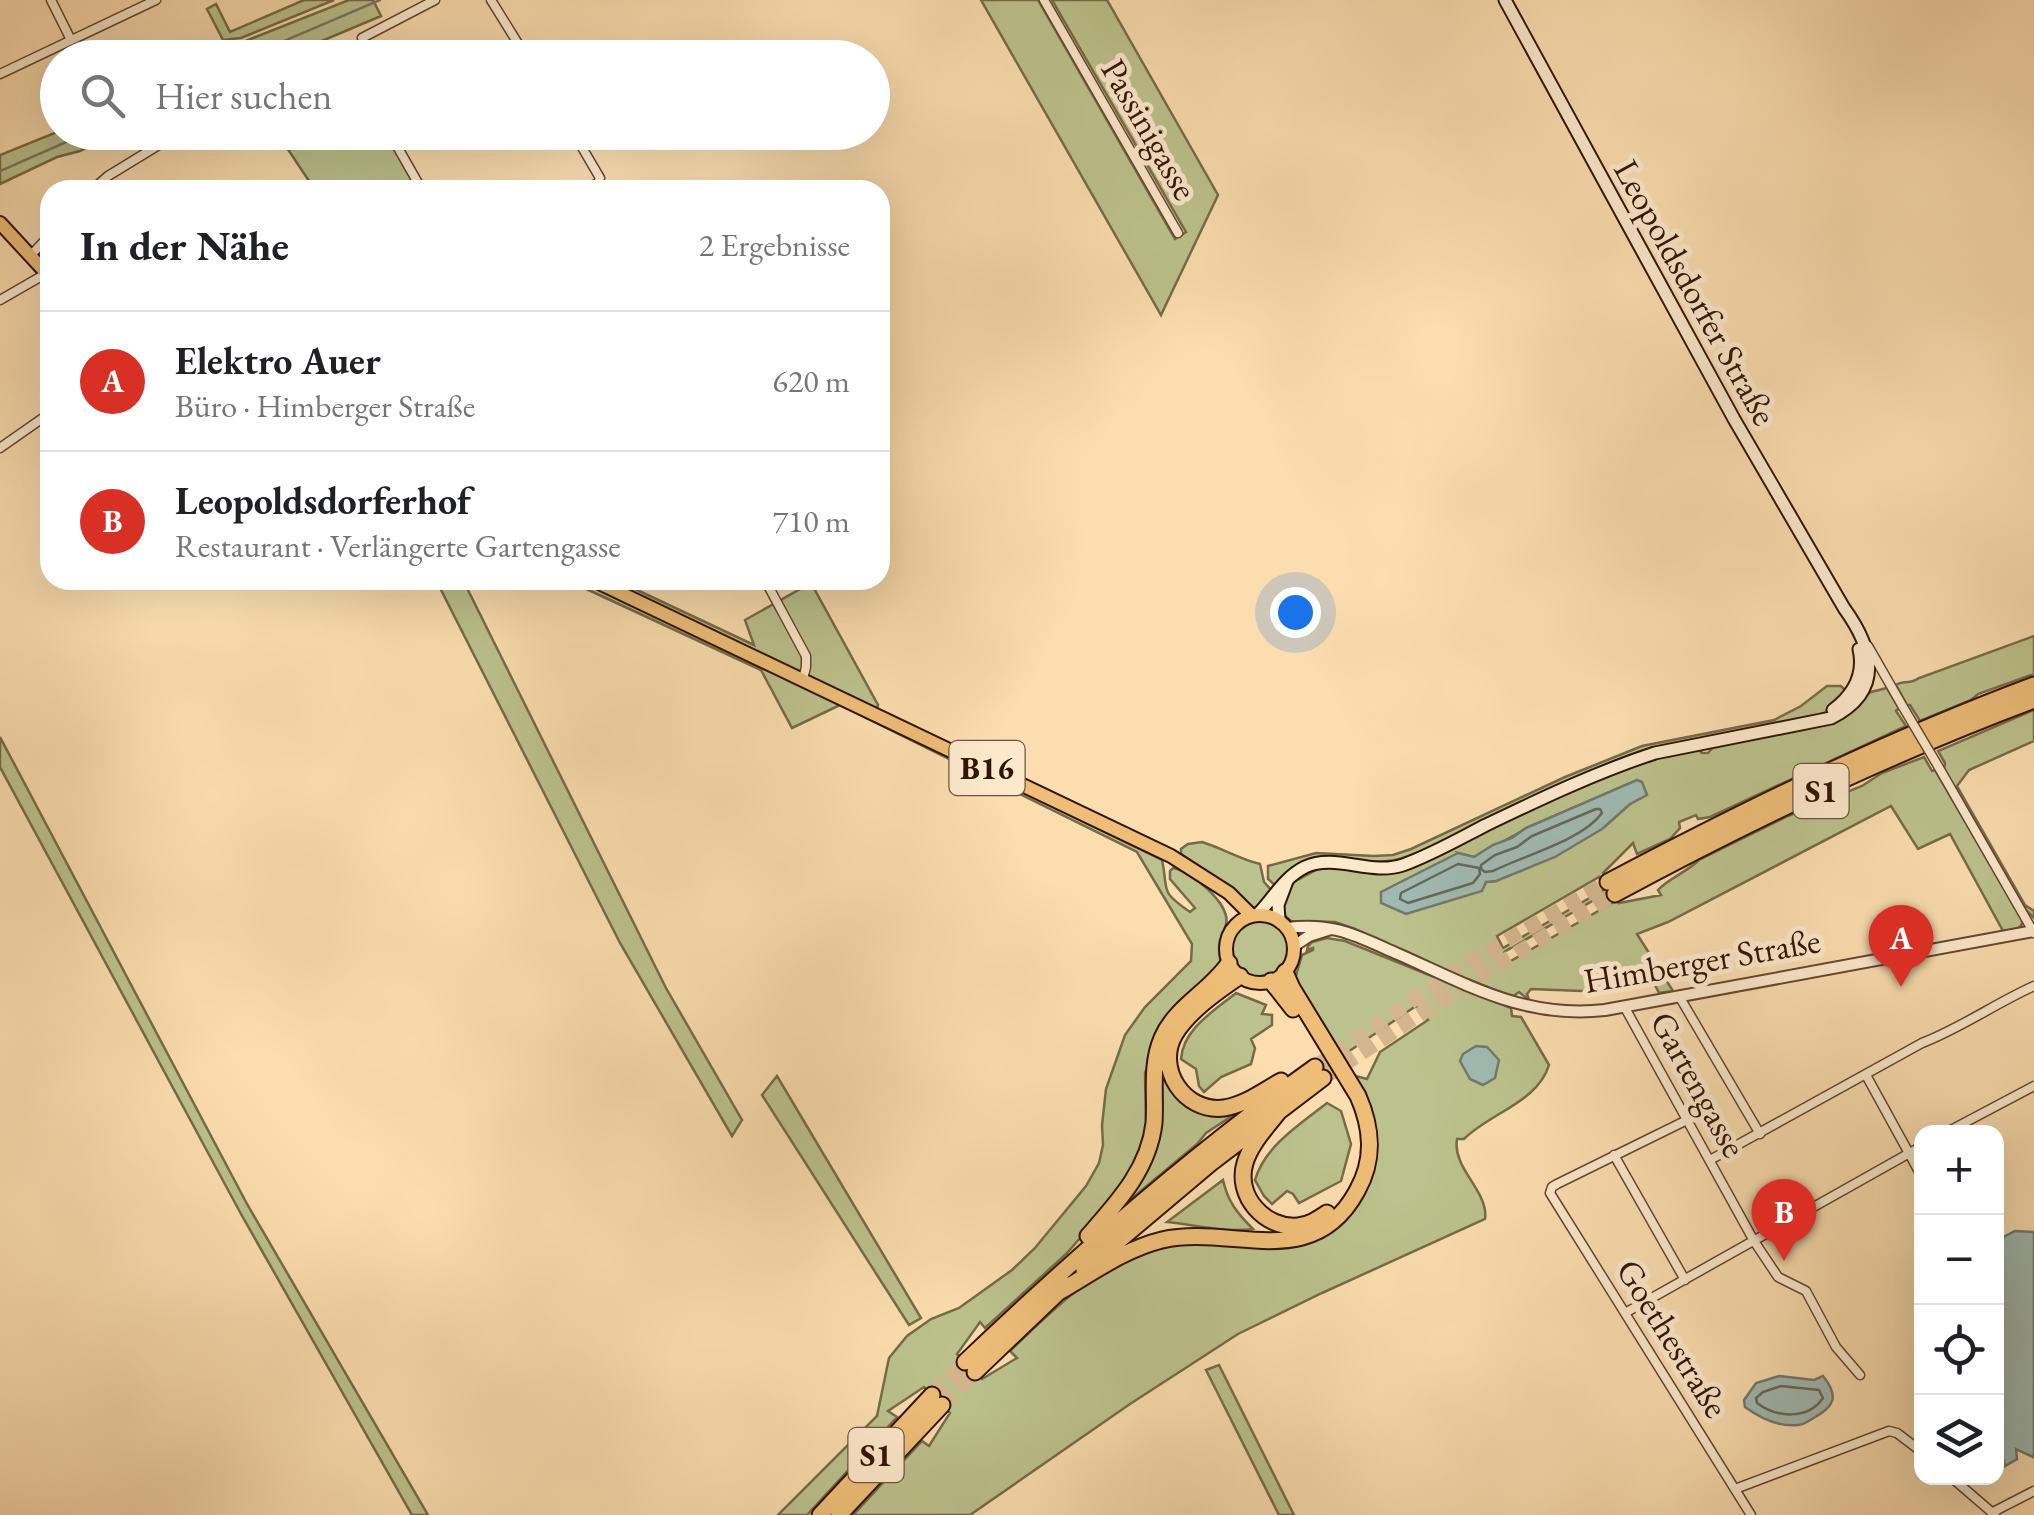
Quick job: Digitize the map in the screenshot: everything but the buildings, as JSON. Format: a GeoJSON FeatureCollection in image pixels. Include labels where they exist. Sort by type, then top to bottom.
{"type":"FeatureCollection","features":[{"type":"Feature","properties":{"kind":"highway","name":"S1"},"geometry":{"type":"LineString","coordinates":[[2034,685],[1754,806],[1611,888],[1864,771],[2034,700]]}},
{"type":"Feature","properties":{"kind":"highway"},"geometry":{"type":"LineString","coordinates":[[1234,970],[1187,1018],[1170,1044],[1168,1060],[1178,1089],[1203,1106],[1220,1109],[1244,1102],[1283,1080],[1314,1073]]}},
{"type":"Feature","properties":{"kind":"highway"},"geometry":{"type":"LineString","coordinates":[[1052,1288],[1144,1162],[1154,1120],[1155,1059],[1168,1025],[1220,976],[1234,970]]}},
{"type":"Feature","properties":{"kind":"highway"},"geometry":{"type":"LineString","coordinates":[[1278,976],[1283,994],[1350,1100],[1361,1135],[1358,1166],[1344,1196],[1313,1222],[1296,1226],[1278,1224],[1262,1215],[1245,1191],[1245,1162],[1280,1110],[1314,1073]]}},
{"type":"Feature","properties":{"kind":"highway"},"geometry":{"type":"LineString","coordinates":[[1052,1288],[1161,1240],[1204,1236],[1265,1242],[1300,1239],[1335,1219],[1352,1202],[1364,1180],[1370,1156],[1366,1115],[1292,988],[1278,976]]}},
{"type":"Feature","properties":{"kind":"highway"},"geometry":{"type":"LineString","coordinates":[[970,1367],[1137,1204],[1213,1142],[1314,1073]]}},
{"type":"Feature","properties":{"kind":"highway"},"geometry":{"type":"LineString","coordinates":[[1052,1288],[1280,1110]]}},
{"type":"Feature","properties":{"kind":"highway","name":"S1"},"geometry":{"type":"LineString","coordinates":[[820,1515],[937,1400],[839,1515]]}},
{"type":"Feature","properties":{"kind":"main road","name":"Leopoldsdorfer Straße"},"geometry":{"type":"LineString","coordinates":[[1505,0],[1734,419],[1866,642],[1865,662]]}},
{"type":"Feature","properties":{"kind":"main road"},"geometry":{"type":"LineString","coordinates":[[0,223],[40,268]]}},
{"type":"Feature","properties":{"kind":"main road","name":"B16"},"geometry":{"type":"LineString","coordinates":[[614,590],[1171,856],[1229,893],[1254,915]]}},
{"type":"Feature","properties":{"kind":"main road","name":"Leopoldsdorfer Straße"},"geometry":{"type":"LineString","coordinates":[[1844,608],[1865,662]]}},
{"type":"Feature","properties":{"kind":"main road"},"geometry":{"type":"LineString","coordinates":[[1287,881],[1278,906],[1294,946],[1293,957],[1278,976],[1255,982],[1234,970],[1226,944],[1235,926],[1266,906],[1275,891],[1296,872],[1330,862],[1370,869],[1402,865],[1632,760],[1832,718],[1854,702],[1865,662]]}},
{"type":"Feature","properties":{"kind":"main road"},"geometry":{"type":"LineString","coordinates":[[1216,886],[1235,926]]}},
{"type":"Feature","properties":{"kind":"main road"},"geometry":{"type":"LineString","coordinates":[[1254,915],[1272,916],[1283,924]]}},
{"type":"Feature","properties":{"kind":"street"},"geometry":{"type":"LineString","coordinates":[[51,0],[70,40],[156,0]]}},
{"type":"Feature","properties":{"kind":"street"},"geometry":{"type":"LineString","coordinates":[[362,38],[435,0]]}},
{"type":"Feature","properties":{"kind":"street"},"geometry":{"type":"LineString","coordinates":[[492,0],[516,40]]}},
{"type":"Feature","properties":{"kind":"street","name":"Passinigasse"},"geometry":{"type":"LineString","coordinates":[[1044,0],[1178,233]]}},
{"type":"Feature","properties":{"kind":"street"},"geometry":{"type":"LineString","coordinates":[[0,74],[40,55]]}},
{"type":"Feature","properties":{"kind":"street"},"geometry":{"type":"LineString","coordinates":[[103,180],[151,150]]}},
{"type":"Feature","properties":{"kind":"street"},"geometry":{"type":"LineString","coordinates":[[398,150],[416,180]]}},
{"type":"Feature","properties":{"kind":"street"},"geometry":{"type":"LineString","coordinates":[[584,150],[598,180]]}},
{"type":"Feature","properties":{"kind":"street"},"geometry":{"type":"LineString","coordinates":[[31,255],[40,246]]}},
{"type":"Feature","properties":{"kind":"street"},"geometry":{"type":"LineString","coordinates":[[2,299],[40,279]]}},
{"type":"Feature","properties":{"kind":"street"},"geometry":{"type":"LineString","coordinates":[[0,448],[40,420]]}},
{"type":"Feature","properties":{"kind":"street"},"geometry":{"type":"LineString","coordinates":[[771,590],[806,656],[803,679]]}},
{"type":"Feature","properties":{"kind":"street","name":"Leopoldsdorfer Straße"},"geometry":{"type":"LineString","coordinates":[[1866,642],[2034,931]]}},
{"type":"Feature","properties":{"kind":"street","name":"Leopoldsdorfer Straße"},"geometry":{"type":"LineString","coordinates":[[1865,662],[1889,684]]}},
{"type":"Feature","properties":{"kind":"street"},"geometry":{"type":"LineString","coordinates":[[1859,688],[1889,684]]}},
{"type":"Feature","properties":{"kind":"street","name":"Himberger Straße"},"geometry":{"type":"LineString","coordinates":[[1283,924],[1315,925],[1355,934],[1518,1004],[1570,1012],[1624,1006],[2034,931]]}},
{"type":"Feature","properties":{"kind":"street"},"geometry":{"type":"LineString","coordinates":[[1294,946],[1309,936],[1332,929]]}},
{"type":"Feature","properties":{"kind":"street"},"geometry":{"type":"LineString","coordinates":[[1710,1160],[2034,986]]}},
{"type":"Feature","properties":{"kind":"street"},"geometry":{"type":"LineString","coordinates":[[1679,996],[1760,1134]]}},
{"type":"Feature","properties":{"kind":"street","name":"Gartengasse"},"geometry":{"type":"LineString","coordinates":[[1624,1006],[1754,1241],[1778,1277],[1806,1292],[1836,1347],[1860,1375]]}},
{"type":"Feature","properties":{"kind":"street"},"geometry":{"type":"LineString","coordinates":[[1866,1075],[1914,1163]]}},
{"type":"Feature","properties":{"kind":"street"},"geometry":{"type":"LineString","coordinates":[[1960,1125],[2034,1086]]}},
{"type":"Feature","properties":{"kind":"street"},"geometry":{"type":"LineString","coordinates":[[1684,1280],[1614,1155],[1687,1120]]}},
{"type":"Feature","properties":{"kind":"street"},"geometry":{"type":"LineString","coordinates":[[1625,1313],[1914,1150]]}},
{"type":"Feature","properties":{"kind":"street","name":"Goethestraße"},"geometry":{"type":"LineString","coordinates":[[1614,1155],[1557,1184],[1550,1190],[1553,1198],[1750,1515]]}},
{"type":"Feature","properties":{"kind":"street"},"geometry":{"type":"LineString","coordinates":[[1735,1489],[1889,1431],[1914,1446]]}},
{"type":"Feature","properties":{"kind":"street"},"geometry":{"type":"LineString","coordinates":[[1960,1485],[1994,1514],[2034,1491]]}},
{"type":"Feature","properties":{"kind":"green space"},"geometry":{"type":"Polygon","coordinates":[[[304,0],[334,0],[241,38],[223,40],[207,9],[216,4],[230,32],[304,0]]]}},
{"type":"Feature","properties":{"kind":"green space"},"geometry":{"type":"Polygon","coordinates":[[[349,0],[373,0],[381,16],[324,40],[248,40],[349,0]]]}},
{"type":"Feature","properties":{"kind":"green space"},"geometry":{"type":"Polygon","coordinates":[[[981,0],[1038,0],[1175,239],[1186,232],[1052,0],[1107,0],[1218,195],[1161,315],[981,0]]]}},
{"type":"Feature","properties":{"kind":"green space"},"geometry":{"type":"Polygon","coordinates":[[[40,139],[40,150],[82,150],[57,157],[0,184],[0,155],[40,139]]]}},
{"type":"Feature","properties":{"kind":"green space"},"geometry":{"type":"Polygon","coordinates":[[[288,150],[395,150],[413,180],[308,180],[288,150]]]}},
{"type":"Feature","properties":{"kind":"green space"},"geometry":{"type":"Polygon","coordinates":[[[441,590],[468,590],[666,988],[742,1120],[732,1136],[620,943],[441,590]]]}},
{"type":"Feature","properties":{"kind":"green space"},"geometry":{"type":"Polygon","coordinates":[[[589,590],[637,590],[754,645],[745,620],[799,590],[815,590],[878,705],[874,720],[1162,860],[1169,894],[1190,912],[1195,908],[1170,879],[1173,868],[1181,870],[1216,898],[1226,916],[1219,945],[1221,963],[1145,1073],[1148,1132],[1136,1167],[1066,1254],[985,1328],[980,1322],[957,1354],[982,1379],[1017,1358],[1010,1351],[1072,1294],[1126,1258],[1154,1246],[1188,1240],[1293,1246],[1322,1232],[1342,1208],[1373,1164],[1352,1075],[1367,1079],[1380,1052],[1428,1020],[1416,1006],[1342,1056],[1295,979],[1302,955],[1313,950],[1307,950],[1312,942],[1327,938],[1345,941],[1511,1008],[1512,1016],[1521,1017],[1549,1065],[1543,1078],[1524,1098],[1464,1139],[1457,1139],[1460,1160],[1482,1199],[1485,1219],[1238,1334],[970,1515],[853,1515],[922,1441],[929,1446],[950,1413],[924,1387],[888,1411],[897,1417],[807,1515],[778,1515],[877,1416],[889,1358],[907,1336],[931,1319],[959,1308],[1012,1270],[1086,1186],[1099,1163],[1106,1089],[1125,1035],[1145,1007],[1191,961],[1192,944],[1137,852],[840,705],[792,728],[761,670],[589,590]]]}},
{"type":"Feature","properties":{"kind":"green space"},"geometry":{"type":"Polygon","coordinates":[[[2034,636],[2034,674],[1920,721],[1896,685],[1913,681],[2034,636]]]}},
{"type":"Feature","properties":{"kind":"green space"},"geometry":{"type":"Polygon","coordinates":[[[1827,686],[1841,686],[1845,690],[1834,706],[1820,715],[1651,752],[1499,814],[1407,857],[1378,862],[1315,859],[1288,872],[1276,886],[1268,879],[1268,866],[1316,853],[1374,856],[1411,849],[1565,777],[1642,746],[1774,720],[1827,686]]]}},
{"type":"Feature","properties":{"kind":"green space"},"geometry":{"type":"Polygon","coordinates":[[[1887,688],[1906,726],[1710,817],[1698,819],[1696,815],[1679,822],[1680,828],[1670,839],[1637,854],[1633,843],[1603,873],[1619,903],[1661,895],[1658,890],[1662,886],[1699,860],[1924,757],[2022,918],[2018,929],[2003,931],[1950,834],[1918,849],[1891,806],[1668,922],[1637,934],[1673,991],[1659,993],[1647,979],[1581,991],[1531,989],[1527,994],[1529,1000],[1519,992],[1512,997],[1355,929],[1335,922],[1291,921],[1283,914],[1282,904],[1294,882],[1318,869],[1333,867],[1380,874],[1631,765],[1660,756],[1699,750],[1708,753],[1714,746],[1809,728],[1871,692],[1887,688]],[[1637,780],[1526,828],[1474,857],[1458,853],[1485,882],[1496,881],[1602,829],[1646,795],[1637,780]],[[1599,877],[1497,936],[1503,948],[1605,889],[1599,877]],[[1608,892],[1504,952],[1509,962],[1614,902],[1608,892]]]}},
{"type":"Feature","properties":{"kind":"green space"},"geometry":{"type":"Polygon","coordinates":[[[2034,710],[2034,741],[1969,770],[1957,786],[2025,905],[2034,911],[2034,918],[2026,910],[1944,769],[1938,751],[2034,710]]]}},
{"type":"Feature","properties":{"kind":"green space"},"geometry":{"type":"Polygon","coordinates":[[[0,737],[247,1204],[428,1515],[412,1515],[241,1214],[0,767],[0,737]]]}},
{"type":"Feature","properties":{"kind":"green space"},"geometry":{"type":"Polygon","coordinates":[[[1202,842],[1260,864],[1264,882],[1272,891],[1261,906],[1251,908],[1227,885],[1181,854],[1188,844],[1202,842]]]}},
{"type":"Feature","properties":{"kind":"green space"},"geometry":{"type":"Polygon","coordinates":[[[1260,921],[1280,929],[1288,949],[1280,969],[1260,977],[1240,969],[1232,949],[1240,929],[1260,921]]]}},
{"type":"Feature","properties":{"kind":"green space"},"geometry":{"type":"Polygon","coordinates":[[[1236,993],[1266,1005],[1262,1014],[1272,1015],[1272,1025],[1251,1039],[1255,1048],[1251,1064],[1221,1077],[1204,1092],[1196,1069],[1181,1059],[1183,1048],[1201,1021],[1236,993]]]}},
{"type":"Feature","properties":{"kind":"green space"},"geometry":{"type":"Polygon","coordinates":[[[1172,1031],[1175,1091],[1238,1112],[1206,1133],[1117,1211],[1133,1185],[1172,1031]]]}},
{"type":"Feature","properties":{"kind":"green space"},"geometry":{"type":"Polygon","coordinates":[[[777,1076],[921,1318],[909,1325],[762,1095],[777,1076]]]}},
{"type":"Feature","properties":{"kind":"green space"},"geometry":{"type":"Polygon","coordinates":[[[1327,1103],[1341,1111],[1351,1144],[1341,1181],[1299,1203],[1287,1191],[1272,1204],[1255,1180],[1260,1168],[1285,1137],[1327,1103]]]}},
{"type":"Feature","properties":{"kind":"green space"},"geometry":{"type":"Polygon","coordinates":[[[1223,1180],[1234,1207],[1253,1229],[1167,1222],[1223,1180]]]}},
{"type":"Feature","properties":{"kind":"green space"},"geometry":{"type":"Polygon","coordinates":[[[1219,1365],[1294,1515],[1279,1515],[1206,1370],[1219,1365]]]}},
{"type":"Feature","properties":{"kind":"water"},"geometry":{"type":"Polygon","coordinates":[[[1637,780],[1642,782],[1647,795],[1630,804],[1602,829],[1555,857],[1486,882],[1482,891],[1406,914],[1381,903],[1381,892],[1458,853],[1474,857],[1526,828],[1637,780]]]}},
{"type":"Feature","properties":{"kind":"water"},"geometry":{"type":"Polygon","coordinates":[[[1476,1046],[1487,1047],[1499,1060],[1495,1078],[1483,1085],[1470,1079],[1460,1061],[1463,1054],[1476,1046]]]}},
{"type":"Feature","properties":{"kind":"water"},"geometry":{"type":"Polygon","coordinates":[[[2015,1231],[2034,1232],[2034,1454],[2033,1457],[2016,1449],[2017,1459],[2005,1466],[2004,1462],[2004,1237],[2015,1231]]]}},
{"type":"Feature","properties":{"kind":"water"},"geometry":{"type":"Polygon","coordinates":[[[1779,1376],[1814,1380],[1823,1376],[1832,1390],[1830,1406],[1800,1425],[1770,1421],[1745,1407],[1744,1400],[1756,1383],[1779,1376]]]}},
{"type":"Feature","properties":{"kind":"waterway"},"geometry":{"type":"LineString","coordinates":[[286,40],[380,0]]}},
{"type":"Feature","properties":{"kind":"waterway"},"geometry":{"type":"LineString","coordinates":[[0,171],[48,150]]}},
{"type":"Feature","properties":{"kind":"tunnel"},"geometry":{"type":"LineString","coordinates":[[1315,1067],[1460,968],[1608,882]]}},
{"type":"Feature","properties":{"kind":"tunnel"},"geometry":{"type":"LineString","coordinates":[[1323,1078],[1471,981],[1615,894]]}},
{"type":"Feature","properties":{"kind":"tunnel"},"geometry":{"type":"LineString","coordinates":[[932,1395],[965,1362]]}},
{"type":"Feature","properties":{"kind":"tunnel"},"geometry":{"type":"LineString","coordinates":[[942,1405],[975,1372]]}},
{"type":"Feature","properties":{"kind":"place","name":"Elektro Auer"},"geometry":{"type":"Point","coordinates":[1901,987]}},
{"type":"Feature","properties":{"kind":"place","name":"Leopoldsdorferhof"},"geometry":{"type":"Point","coordinates":[1784,1261]}}]}
